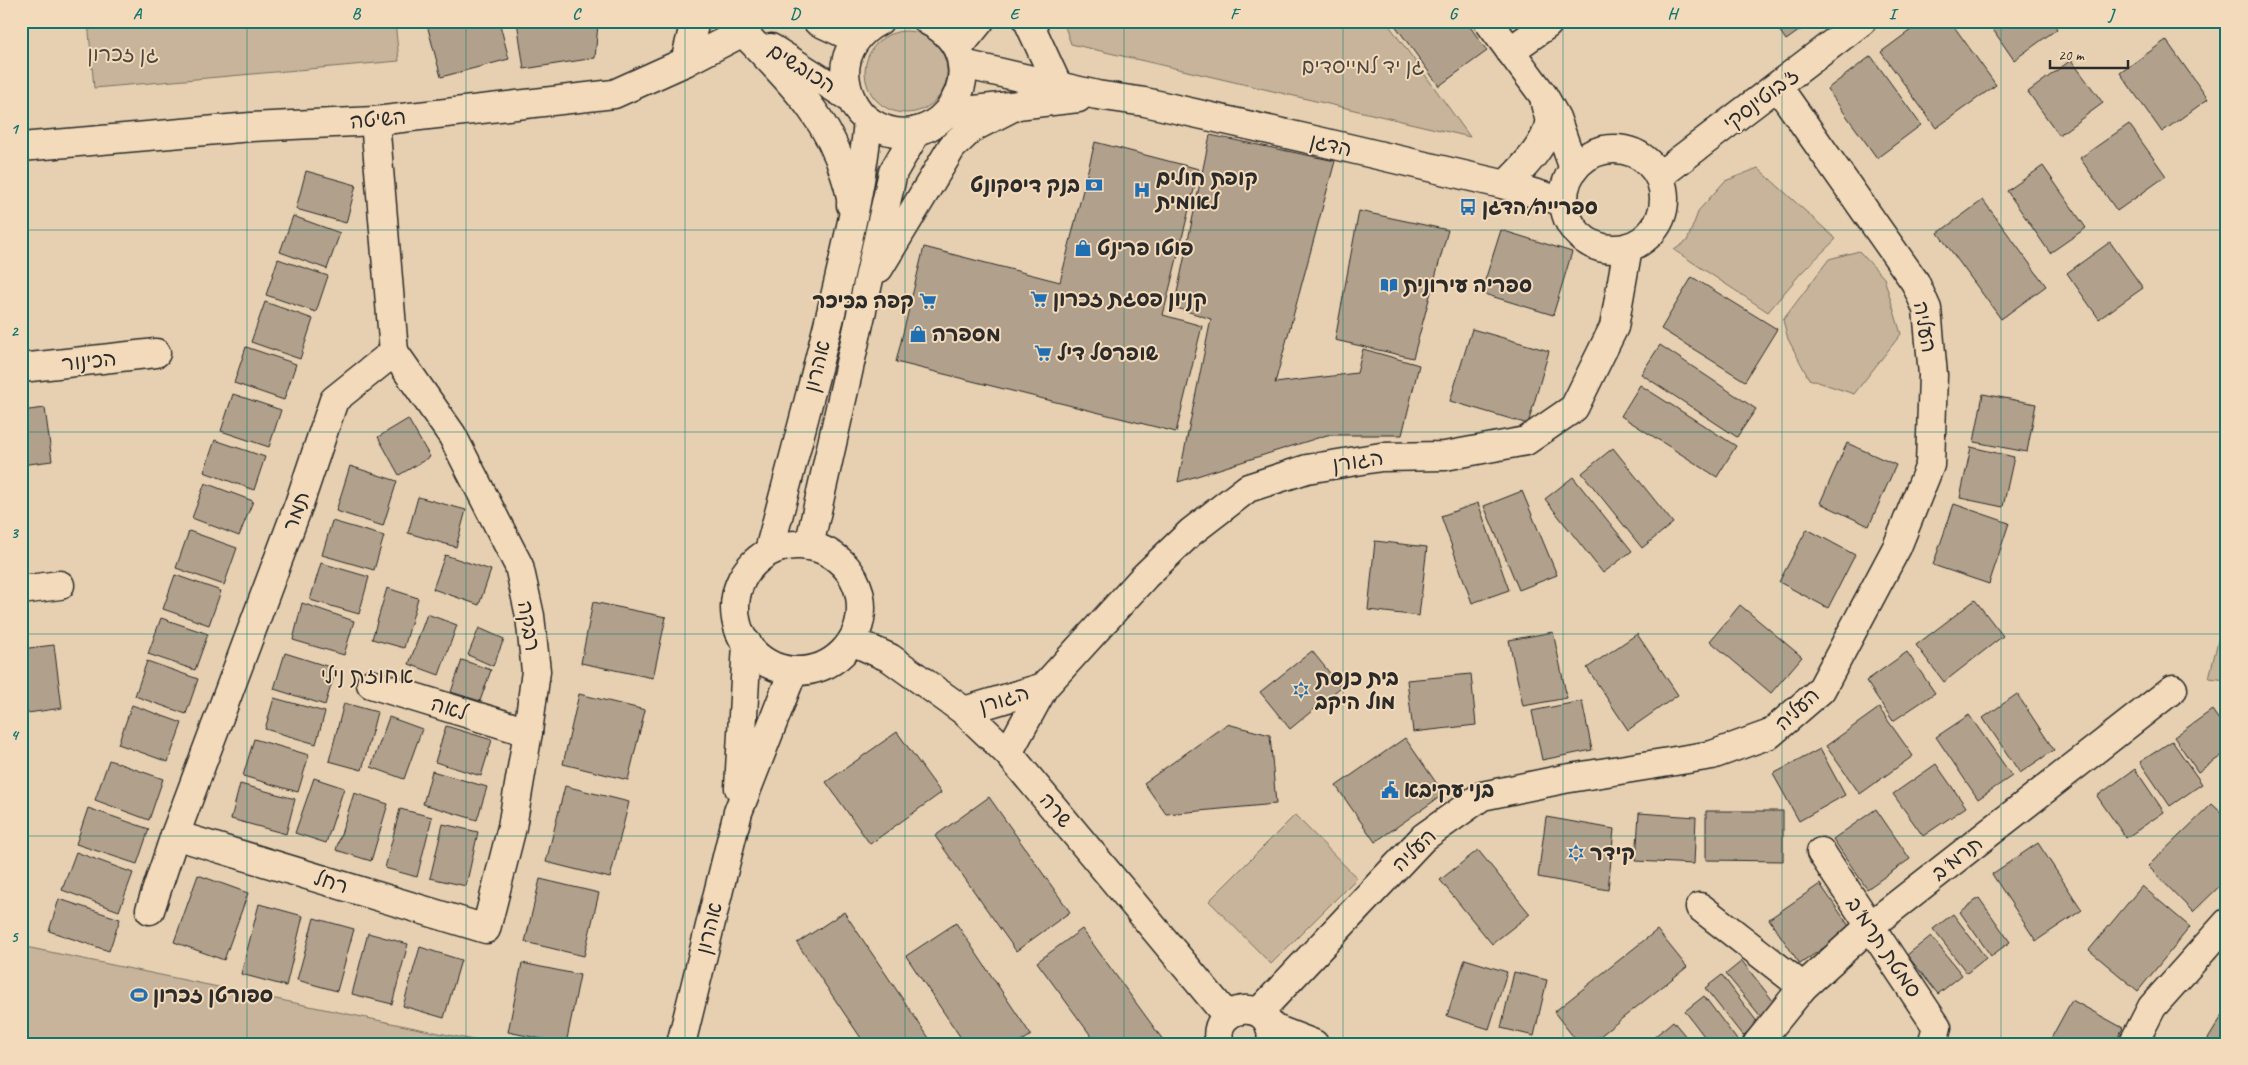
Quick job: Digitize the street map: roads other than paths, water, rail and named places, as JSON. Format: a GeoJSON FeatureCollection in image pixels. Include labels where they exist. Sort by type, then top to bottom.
{"type":"FeatureCollection","features":[{"type":"Feature","properties":{"kind":"street"},"geometry":{"type":"LineString","coordinates":[[685,62],[695,21]]}},
{"type":"Feature","properties":{"kind":"street"},"geometry":{"type":"LineString","coordinates":[[817,21],[856,39]]}},
{"type":"Feature","properties":{"kind":"street"},"geometry":{"type":"LineString","coordinates":[[878,21],[869,26],[856,39],[849,52],[845,68],[846,83],[850,98],[868,120],[881,128],[898,133],[916,131],[934,125],[948,113],[958,98],[962,81],[960,56],[938,26],[928,21]]}},
{"type":"Feature","properties":{"kind":"street"},"geometry":{"type":"LineString","coordinates":[[960,56],[980,21]]}},
{"type":"Feature","properties":{"kind":"street"},"geometry":{"type":"LineString","coordinates":[[1028,21],[1058,86]]}},
{"type":"Feature","properties":{"kind":"street"},"geometry":{"type":"LineString","coordinates":[[1488,21],[1543,95],[1556,118],[1574,169]]}},
{"type":"Feature","properties":{"kind":"street","name":"ז'בוטינסקי"},"geometry":{"type":"LineString","coordinates":[[1659,176],[1862,21]]}},
{"type":"Feature","properties":{"kind":"street"},"geometry":{"type":"LineString","coordinates":[[1510,51],[1548,24]]}},
{"type":"Feature","properties":{"kind":"street"},"geometry":{"type":"LineString","coordinates":[[737,26],[819,116],[840,160],[852,198],[850,229]]}},
{"type":"Feature","properties":{"kind":"street","name":"השיטה"},"geometry":{"type":"LineString","coordinates":[[21,148],[251,128],[375,120],[614,94],[685,62],[737,26]]}},
{"type":"Feature","properties":{"kind":"street","name":"הכובשים"},"geometry":{"type":"LineString","coordinates":[[737,26],[850,98]]}},
{"type":"Feature","properties":{"kind":"street","name":"הדגן"},"geometry":{"type":"LineString","coordinates":[[960,56],[1096,96],[1145,102],[1506,185],[1564,202]]}},
{"type":"Feature","properties":{"kind":"street","name":"העליה"},"geometry":{"type":"LineString","coordinates":[[1266,1028],[1424,837],[1482,796],[1564,779],[1712,755],[1770,734],[1822,690],[1896,546],[1930,466],[1933,376],[1926,309],[1915,282],[1778,87]]}},
{"type":"Feature","properties":{"kind":"street"},"geometry":{"type":"LineString","coordinates":[[1506,185],[1534,153],[1550,122],[1543,95]]}},
{"type":"Feature","properties":{"kind":"street","name":"הדגן"},"geometry":{"type":"LineString","coordinates":[[948,113],[1096,96]]}},
{"type":"Feature","properties":{"kind":"street"},"geometry":{"type":"LineString","coordinates":[[866,291],[952,147],[972,128],[1015,106]]}},
{"type":"Feature","properties":{"kind":"street"},"geometry":{"type":"LineString","coordinates":[[375,120],[394,352]]}},
{"type":"Feature","properties":{"kind":"street","name":"אהרון"},"geometry":{"type":"LineString","coordinates":[[769,552],[824,340],[850,229],[864,162],[868,120]]}},
{"type":"Feature","properties":{"kind":"street","name":"אהרון"},"geometry":{"type":"LineString","coordinates":[[809,546],[893,172],[916,131]]}},
{"type":"Feature","properties":{"kind":"street"},"geometry":{"type":"LineString","coordinates":[[1611,148],[1626,150],[1639,155],[1651,164],[1659,176],[1664,198],[1660,219],[1653,231],[1642,241],[1628,247],[1613,249],[1599,246],[1585,240],[1571,223],[1564,202],[1566,184],[1574,169],[1584,158],[1597,151],[1611,148]]}},
{"type":"Feature","properties":{"kind":"street","name":"הגורן"},"geometry":{"type":"LineString","coordinates":[[1008,753],[1044,687],[1145,576],[1191,532],[1248,488],[1307,469],[1381,457],[1445,456],[1526,441],[1574,408],[1614,328],[1628,247]]}},
{"type":"Feature","properties":{"kind":"street","name":"רבקה"},"geometry":{"type":"LineString","coordinates":[[394,352],[452,435],[518,566],[530,616],[536,671],[528,732],[512,827],[486,929]]}},
{"type":"Feature","properties":{"kind":"street","name":"תמר"},"geometry":{"type":"LineString","coordinates":[[150,910],[175,835],[299,504],[334,400],[394,352]]}},
{"type":"Feature","properties":{"kind":"street","name":"הכינור"},"geometry":{"type":"LineString","coordinates":[[21,368],[156,354]]}},
{"type":"Feature","properties":{"kind":"street"},"geometry":{"type":"LineString","coordinates":[[789,545],[809,546],[828,552],[843,564],[855,580],[861,598],[861,618],[852,641],[844,652],[829,663],[812,670],[793,671],[768,663],[757,656],[747,643],[736,621],[736,600],[741,580],[753,564],[769,552],[789,545]]}},
{"type":"Feature","properties":{"kind":"street"},"geometry":{"type":"LineString","coordinates":[[21,590],[60,585]]}},
{"type":"Feature","properties":{"kind":"street","name":"שרה"},"geometry":{"type":"LineString","coordinates":[[852,641],[890,658],[964,711],[1008,753],[1227,1016]]}},
{"type":"Feature","properties":{"kind":"street","name":"אהרון"},"geometry":{"type":"LineString","coordinates":[[738,812],[747,643]]}},
{"type":"Feature","properties":{"kind":"street","name":"אהרון"},"geometry":{"type":"LineString","coordinates":[[680,1044],[738,812],[793,671]]}},
{"type":"Feature","properties":{"kind":"street","name":"לאה"},"geometry":{"type":"LineString","coordinates":[[371,684],[528,732]]}},
{"type":"Feature","properties":{"kind":"street","name":"הגורן"},"geometry":{"type":"LineString","coordinates":[[964,711],[1044,687]]}},
{"type":"Feature","properties":{"kind":"street","name":"תרמ\"ב"},"geometry":{"type":"LineString","coordinates":[[1757,1044],[1803,987],[1870,926],[2173,689]]}},
{"type":"Feature","properties":{"kind":"street","name":"רחל"},"geometry":{"type":"LineString","coordinates":[[175,835],[486,929]]}},
{"type":"Feature","properties":{"kind":"street","name":"סמטת תרמ\"ב"},"geometry":{"type":"LineString","coordinates":[[1821,852],[1937,1028],[1932,1044]]}},
{"type":"Feature","properties":{"kind":"street"},"geometry":{"type":"LineString","coordinates":[[1700,907],[1803,987]]}},
{"type":"Feature","properties":{"kind":"street"},"geometry":{"type":"LineString","coordinates":[[2133,1044],[2152,1007],[2227,923]]}},
{"type":"Feature","properties":{"kind":"street"},"geometry":{"type":"LineString","coordinates":[[1220,1044],[1219,1031],[1227,1016],[1242,1009],[1266,1028],[1314,1044]]}},
{"type":"Feature","properties":{"kind":"place","name":"בנק דיסקונט"},"geometry":{"type":"Point","coordinates":[1094,185]}},
{"type":"Feature","properties":{"kind":"place","name":"קופת חולים לאומית"},"geometry":{"type":"Point","coordinates":[1142,190]}},
{"type":"Feature","properties":{"kind":"place","name":"ספרייה/הדגן"},"geometry":{"type":"Point","coordinates":[1468,207]}},
{"type":"Feature","properties":{"kind":"place","name":"פוטו פרינט"},"geometry":{"type":"Point","coordinates":[1083,248]}},
{"type":"Feature","properties":{"kind":"place","name":"ספריה עירונית"},"geometry":{"type":"Point","coordinates":[1389,285]}},
{"type":"Feature","properties":{"kind":"place","name":"קניון פסגת זכרון"},"geometry":{"type":"Point","coordinates":[1039,299]}},
{"type":"Feature","properties":{"kind":"place","name":"קפה בכיכר"},"geometry":{"type":"Point","coordinates":[928,301]}},
{"type":"Feature","properties":{"kind":"place","name":"מספרה"},"geometry":{"type":"Point","coordinates":[918,334]}},
{"type":"Feature","properties":{"kind":"place","name":"שופרסל דיל"},"geometry":{"type":"Point","coordinates":[1043,353]}},
{"type":"Feature","properties":{"kind":"place","name":"בית כנסת מול היקב"},"geometry":{"type":"Point","coordinates":[1301,690]}},
{"type":"Feature","properties":{"kind":"place","name":"בני עקיבא"},"geometry":{"type":"Point","coordinates":[1390,790]}},
{"type":"Feature","properties":{"kind":"place","name":"קידר"},"geometry":{"type":"Point","coordinates":[1576,853]}},
{"type":"Feature","properties":{"kind":"place","name":"ספורטן זכרון"},"geometry":{"type":"Point","coordinates":[139,995]}},
{"type":"Feature","properties":{"kind":"district","name":"אחוזת נילי"},"geometry":{"type":"Point","coordinates":[367,675]}},
{"type":"Feature","properties":{"kind":"park label","name":"גן זכרון"},"geometry":{"type":"Point","coordinates":[123,54]}},
{"type":"Feature","properties":{"kind":"park label","name":"גן יד למייסדים"},"geometry":{"type":"Point","coordinates":[1363,66]}}]}
